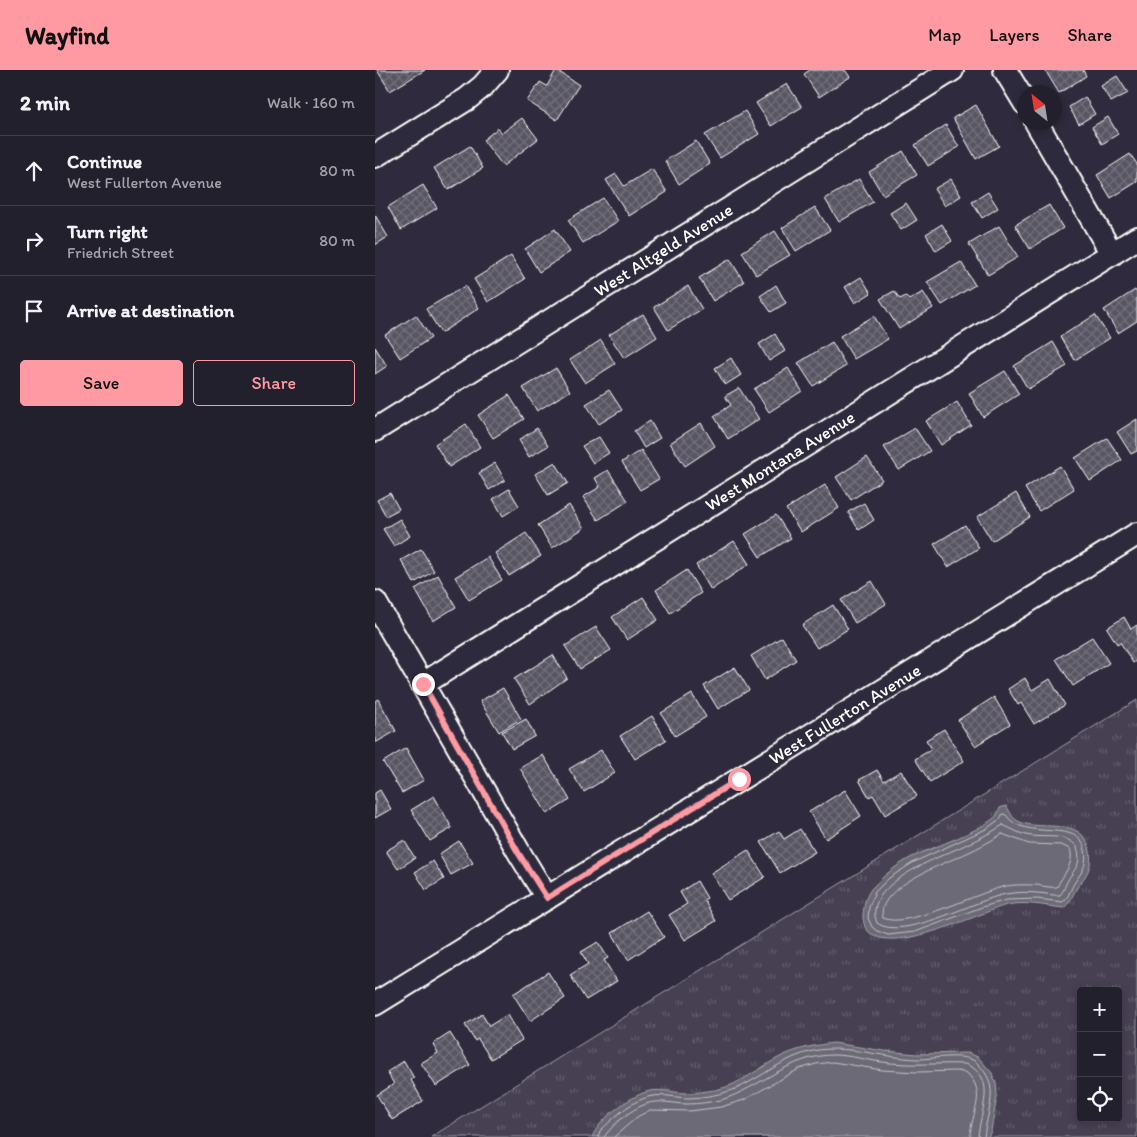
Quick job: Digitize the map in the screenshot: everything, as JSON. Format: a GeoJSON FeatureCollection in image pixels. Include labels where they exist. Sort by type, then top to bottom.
{"type":"FeatureCollection","features":[{"type":"Feature","properties":{"kind":"street"},"geometry":{"type":"LineString","coordinates":[[378,149],[467,100],[497,70]]}},
{"type":"Feature","properties":{"kind":"street","name":"West Altgeld Avenue"},"geometry":{"type":"LineString","coordinates":[[375,430],[952,70]]}},
{"type":"Feature","properties":{"kind":"street"},"geometry":{"type":"LineString","coordinates":[[1005,70],[1017,90]]}},
{"type":"Feature","properties":{"kind":"street"},"geometry":{"type":"LineString","coordinates":[[1041,130],[1112,254]]}},
{"type":"Feature","properties":{"kind":"street","name":"West Montana Avenue"},"geometry":{"type":"LineString","coordinates":[[423,684],[1137,238]]}},
{"type":"Feature","properties":{"kind":"street","name":"West Fullerton Avenue"},"geometry":{"type":"LineString","coordinates":[[375,1004],[1137,534]]}},
{"type":"Feature","properties":{"kind":"street"},"geometry":{"type":"LineString","coordinates":[[375,602],[519,854],[547,898]]}},
{"type":"Feature","properties":{"kind":"green space"},"geometry":{"type":"Polygon","coordinates":[[[1137,700],[1137,1137],[431,1137],[1137,700]]]}},
{"type":"Feature","properties":{"kind":"water"},"geometry":{"type":"Polygon","coordinates":[[[1006,806],[1015,819],[1024,823],[1068,828],[1078,832],[1086,839],[1091,860],[1089,868],[1064,908],[1028,904],[1007,905],[926,934],[902,938],[882,938],[868,931],[863,915],[867,896],[882,878],[912,857],[982,826],[997,815],[1000,808],[1006,806]]]}},
{"type":"Feature","properties":{"kind":"water"},"geometry":{"type":"Polygon","coordinates":[[[834,1043],[884,1051],[917,1054],[968,1053],[978,1057],[992,1073],[996,1083],[997,1096],[991,1131],[988,1137],[592,1137],[601,1124],[614,1111],[629,1100],[648,1091],[659,1090],[691,1093],[724,1088],[742,1080],[788,1053],[808,1047],[834,1043]]]}},
{"type":"Feature","properties":{"kind":"building"},"geometry":{"type":"Polygon","coordinates":[[[377,70],[425,70],[390,91],[377,70]]]}},
{"type":"Feature","properties":{"kind":"building"},"geometry":{"type":"Polygon","coordinates":[[[556,70],[579,85],[557,120],[527,101],[540,82],[547,86],[556,70]]]}},
{"type":"Feature","properties":{"kind":"building"},"geometry":{"type":"Polygon","coordinates":[[[810,70],[845,70],[850,77],[819,97],[804,74],[810,70]]]}},
{"type":"Feature","properties":{"kind":"building"},"geometry":{"type":"Polygon","coordinates":[[[1045,70],[1083,70],[1086,76],[1062,91],[1062,85],[1054,85],[1045,70]]]}},
{"type":"Feature","properties":{"kind":"building"},"geometry":{"type":"Polygon","coordinates":[[[1117,76],[1128,93],[1111,102],[1101,86],[1117,76]]]}},
{"type":"Feature","properties":{"kind":"building"},"geometry":{"type":"Polygon","coordinates":[[[787,84],[802,107],[771,126],[756,103],[787,84]]]}},
{"type":"Feature","properties":{"kind":"building"},"geometry":{"type":"Polygon","coordinates":[[[1085,97],[1095,114],[1079,124],[1069,107],[1085,97]]]}},
{"type":"Feature","properties":{"kind":"building"},"geometry":{"type":"Polygon","coordinates":[[[976,105],[999,146],[976,159],[953,118],[976,105]]]}},
{"type":"Feature","properties":{"kind":"building"},"geometry":{"type":"Polygon","coordinates":[[[745,111],[759,134],[720,158],[705,135],[745,111]]]}},
{"type":"Feature","properties":{"kind":"building"},"geometry":{"type":"Polygon","coordinates":[[[1108,117],[1118,134],[1102,144],[1092,127],[1108,117]]]}},
{"type":"Feature","properties":{"kind":"building"},"geometry":{"type":"Polygon","coordinates":[[[522,118],[538,139],[503,166],[483,140],[498,128],[502,133],[522,118]]]}},
{"type":"Feature","properties":{"kind":"building"},"geometry":{"type":"Polygon","coordinates":[[[946,125],[959,147],[928,166],[915,145],[946,125]]]}},
{"type":"Feature","properties":{"kind":"building"},"geometry":{"type":"Polygon","coordinates":[[[696,141],[710,164],[679,184],[665,161],[696,141]]]}},
{"type":"Feature","properties":{"kind":"building"},"geometry":{"type":"Polygon","coordinates":[[[470,146],[483,168],[448,190],[434,168],[470,146]]]}},
{"type":"Feature","properties":{"kind":"building"},"geometry":{"type":"Polygon","coordinates":[[[903,151],[917,175],[883,195],[869,172],[903,151]]]}},
{"type":"Feature","properties":{"kind":"building"},"geometry":{"type":"Polygon","coordinates":[[[1130,154],[1137,164],[1137,182],[1111,198],[1097,175],[1130,154]]]}},
{"type":"Feature","properties":{"kind":"building"},"geometry":{"type":"Polygon","coordinates":[[[652,169],[667,192],[629,216],[606,180],[616,174],[624,186],[652,169]]]}},
{"type":"Feature","properties":{"kind":"building"},"geometry":{"type":"Polygon","coordinates":[[[859,179],[873,202],[839,222],[825,199],[859,179]]]}},
{"type":"Feature","properties":{"kind":"building"},"geometry":{"type":"Polygon","coordinates":[[[951,179],[961,196],[945,206],[934,189],[951,179]]]}},
{"type":"Feature","properties":{"kind":"building"},"geometry":{"type":"Polygon","coordinates":[[[423,185],[437,208],[401,230],[388,207],[423,185]]]}},
{"type":"Feature","properties":{"kind":"building"},"geometry":{"type":"Polygon","coordinates":[[[988,192],[998,208],[982,218],[972,202],[988,192]]]}},
{"type":"Feature","properties":{"kind":"building"},"geometry":{"type":"Polygon","coordinates":[[[603,198],[618,221],[583,243],[568,220],[603,198]]]}},
{"type":"Feature","properties":{"kind":"building"},"geometry":{"type":"Polygon","coordinates":[[[906,203],[917,220],[901,230],[890,213],[906,203]]]}},
{"type":"Feature","properties":{"kind":"building"},"geometry":{"type":"Polygon","coordinates":[[[1049,205],[1063,228],[1030,249],[1015,225],[1049,205]]]}},
{"type":"Feature","properties":{"kind":"building"},"geometry":{"type":"Polygon","coordinates":[[[815,207],[830,230],[796,251],[782,228],[815,207]]]}},
{"type":"Feature","properties":{"kind":"building"},"geometry":{"type":"Polygon","coordinates":[[[375,215],[388,237],[375,245],[375,215]]]}},
{"type":"Feature","properties":{"kind":"building"},"geometry":{"type":"Polygon","coordinates":[[[942,224],[952,241],[936,251],[926,234],[942,224]]]}},
{"type":"Feature","properties":{"kind":"building"},"geometry":{"type":"Polygon","coordinates":[[[999,226],[1018,257],[988,275],[969,244],[999,226]]]}},
{"type":"Feature","properties":{"kind":"building"},"geometry":{"type":"Polygon","coordinates":[[[555,229],[570,252],[539,272],[525,249],[555,229]]]}},
{"type":"Feature","properties":{"kind":"building"},"geometry":{"type":"Polygon","coordinates":[[[775,231],[790,255],[756,275],[742,252],[775,231]]]}},
{"type":"Feature","properties":{"kind":"building"},"geometry":{"type":"Polygon","coordinates":[[[511,256],[525,279],[488,302],[474,279],[511,256]]]}},
{"type":"Feature","properties":{"kind":"building"},"geometry":{"type":"Polygon","coordinates":[[[730,259],[744,282],[713,301],[699,278],[730,259]]]}},
{"type":"Feature","properties":{"kind":"building"},"geometry":{"type":"Polygon","coordinates":[[[961,262],[975,285],[942,305],[927,282],[961,262]]]}},
{"type":"Feature","properties":{"kind":"building"},"geometry":{"type":"Polygon","coordinates":[[[861,277],[871,293],[855,303],[845,287],[861,277]]]}},
{"type":"Feature","properties":{"kind":"building"},"geometry":{"type":"Polygon","coordinates":[[[776,285],[786,303],[771,312],[760,296],[776,285]]]}},
{"type":"Feature","properties":{"kind":"building"},"geometry":{"type":"Polygon","coordinates":[[[465,286],[479,308],[441,333],[426,309],[465,286]]]}},
{"type":"Feature","properties":{"kind":"building"},"geometry":{"type":"Polygon","coordinates":[[[688,286],[702,309],[668,330],[654,307],[688,286]]]}},
{"type":"Feature","properties":{"kind":"building"},"geometry":{"type":"Polygon","coordinates":[[[1135,290],[1137,293],[1137,321],[1118,333],[1104,310],[1135,290]]]}},
{"type":"Feature","properties":{"kind":"building"},"geometry":{"type":"Polygon","coordinates":[[[894,291],[900,299],[906,296],[909,300],[923,292],[933,308],[899,329],[880,299],[894,291]]]}},
{"type":"Feature","properties":{"kind":"building"},"geometry":{"type":"Polygon","coordinates":[[[643,314],[657,337],[624,358],[609,335],[643,314]]]}},
{"type":"Feature","properties":{"kind":"building"},"geometry":{"type":"Polygon","coordinates":[[[416,315],[431,338],[400,358],[385,335],[416,315]]]}},
{"type":"Feature","properties":{"kind":"building"},"geometry":{"type":"Polygon","coordinates":[[[1095,315],[1110,338],[1075,360],[1060,337],[1095,315]]]}},
{"type":"Feature","properties":{"kind":"building"},"geometry":{"type":"Polygon","coordinates":[[[874,316],[888,339],[854,359],[840,336],[874,316]]]}},
{"type":"Feature","properties":{"kind":"building"},"geometry":{"type":"Polygon","coordinates":[[[775,334],[785,351],[769,361],[759,344],[775,334]]]}},
{"type":"Feature","properties":{"kind":"building"},"geometry":{"type":"Polygon","coordinates":[[[601,340],[615,364],[585,383],[570,360],[601,340]]]}},
{"type":"Feature","properties":{"kind":"building"},"geometry":{"type":"Polygon","coordinates":[[[832,342],[846,366],[813,386],[798,363],[832,342]]]}},
{"type":"Feature","properties":{"kind":"building"},"geometry":{"type":"Polygon","coordinates":[[[1053,342],[1067,366],[1028,389],[1014,366],[1053,342]]]}},
{"type":"Feature","properties":{"kind":"building"},"geometry":{"type":"Polygon","coordinates":[[[375,347],[387,366],[375,374],[375,347]]]}},
{"type":"Feature","properties":{"kind":"building"},"geometry":{"type":"Polygon","coordinates":[[[731,358],[741,375],[725,385],[715,368],[731,358]]]}},
{"type":"Feature","properties":{"kind":"building"},"geometry":{"type":"Polygon","coordinates":[[[556,368],[570,391],[537,411],[523,388],[556,368]]]}},
{"type":"Feature","properties":{"kind":"building"},"geometry":{"type":"Polygon","coordinates":[[[788,368],[802,391],[769,412],[754,389],[788,368]]]}},
{"type":"Feature","properties":{"kind":"building"},"geometry":{"type":"Polygon","coordinates":[[[1005,371],[1019,394],[983,417],[969,393],[1005,371]]]}},
{"type":"Feature","properties":{"kind":"building"},"geometry":{"type":"Polygon","coordinates":[[[739,388],[759,419],[728,439],[714,416],[731,405],[725,396],[739,388]]]}},
{"type":"Feature","properties":{"kind":"building"},"geometry":{"type":"Polygon","coordinates":[[[609,390],[622,410],[599,424],[586,404],[609,390]]]}},
{"type":"Feature","properties":{"kind":"building"},"geometry":{"type":"Polygon","coordinates":[[[509,395],[524,419],[493,438],[478,415],[509,395]]]}},
{"type":"Feature","properties":{"kind":"building"},"geometry":{"type":"Polygon","coordinates":[[[957,402],[971,425],[941,445],[926,421],[957,402]]]}},
{"type":"Feature","properties":{"kind":"building"},"geometry":{"type":"Polygon","coordinates":[[[1137,419],[1137,451],[1131,454],[1117,432],[1137,419]]]}},
{"type":"Feature","properties":{"kind":"building"},"geometry":{"type":"Polygon","coordinates":[[[650,421],[660,438],[644,448],[634,431],[650,421]]]}},
{"type":"Feature","properties":{"kind":"building"},"geometry":{"type":"Polygon","coordinates":[[[701,423],[715,446],[685,466],[670,443],[701,423]]]}},
{"type":"Feature","properties":{"kind":"building"},"geometry":{"type":"Polygon","coordinates":[[[466,424],[480,447],[449,467],[435,444],[466,424]]]}},
{"type":"Feature","properties":{"kind":"building"},"geometry":{"type":"Polygon","coordinates":[[[537,428],[548,446],[529,457],[519,440],[537,428]]]}},
{"type":"Feature","properties":{"kind":"building"},"geometry":{"type":"Polygon","coordinates":[[[915,428],[930,451],[899,470],[884,447],[915,428]]]}},
{"type":"Feature","properties":{"kind":"building"},"geometry":{"type":"Polygon","coordinates":[[[599,437],[609,453],[593,463],[582,446],[599,437]]]}},
{"type":"Feature","properties":{"kind":"building"},"geometry":{"type":"Polygon","coordinates":[[[1107,438],[1122,460],[1090,481],[1075,458],[1107,438]]]}},
{"type":"Feature","properties":{"kind":"building"},"geometry":{"type":"Polygon","coordinates":[[[641,450],[659,479],[640,490],[622,462],[641,450]]]}},
{"type":"Feature","properties":{"kind":"building"},"geometry":{"type":"Polygon","coordinates":[[[867,457],[882,480],[851,500],[836,477],[867,457]]]}},
{"type":"Feature","properties":{"kind":"building"},"geometry":{"type":"Polygon","coordinates":[[[555,462],[568,483],[548,495],[535,474],[555,462]]]}},
{"type":"Feature","properties":{"kind":"building"},"geometry":{"type":"Polygon","coordinates":[[[495,463],[505,480],[489,490],[479,473],[495,463]]]}},
{"type":"Feature","properties":{"kind":"building"},"geometry":{"type":"Polygon","coordinates":[[[1060,466],[1074,489],[1039,511],[1025,488],[1060,466]]]}},
{"type":"Feature","properties":{"kind":"building"},"geometry":{"type":"Polygon","coordinates":[[[608,470],[628,501],[598,520],[583,497],[600,487],[595,478],[608,470]]]}},
{"type":"Feature","properties":{"kind":"building"},"geometry":{"type":"Polygon","coordinates":[[[825,485],[839,508],[801,532],[786,509],[825,485]]]}},
{"type":"Feature","properties":{"kind":"building"},"geometry":{"type":"Polygon","coordinates":[[[509,489],[519,506],[503,516],[493,499],[509,489]]]}},
{"type":"Feature","properties":{"kind":"building"},"geometry":{"type":"Polygon","coordinates":[[[390,493],[399,509],[386,516],[377,500],[390,493]]]}},
{"type":"Feature","properties":{"kind":"building"},"geometry":{"type":"Polygon","coordinates":[[[1016,493],[1030,517],[992,541],[977,517],[1016,493]]]}},
{"type":"Feature","properties":{"kind":"building"},"geometry":{"type":"Polygon","coordinates":[[[864,503],[874,520],[859,530],[848,512],[864,503]]]}},
{"type":"Feature","properties":{"kind":"building"},"geometry":{"type":"Polygon","coordinates":[[[569,505],[584,528],[552,548],[538,525],[569,505]]]}},
{"type":"Feature","properties":{"kind":"building"},"geometry":{"type":"Polygon","coordinates":[[[776,515],[791,538],[760,557],[745,534],[776,515]]]}},
{"type":"Feature","properties":{"kind":"building"},"geometry":{"type":"Polygon","coordinates":[[[400,519],[410,536],[394,546],[383,529],[400,519]]]}},
{"type":"Feature","properties":{"kind":"building"},"geometry":{"type":"Polygon","coordinates":[[[965,525],[979,548],[948,567],[934,544],[965,525]]]}},
{"type":"Feature","properties":{"kind":"building"},"geometry":{"type":"Polygon","coordinates":[[[526,533],[541,556],[509,576],[495,553],[526,533]]]}},
{"type":"Feature","properties":{"kind":"building"},"geometry":{"type":"Polygon","coordinates":[[[734,541],[749,564],[711,590],[696,565],[734,541]]]}},
{"type":"Feature","properties":{"kind":"building"},"geometry":{"type":"Polygon","coordinates":[[[421,549],[434,571],[414,583],[401,560],[421,549]]]}},
{"type":"Feature","properties":{"kind":"building"},"geometry":{"type":"Polygon","coordinates":[[[488,557],[502,580],[469,600],[455,577],[488,557]]]}},
{"type":"Feature","properties":{"kind":"building"},"geometry":{"type":"Polygon","coordinates":[[[687,570],[701,593],[670,613],[656,590],[687,570]]]}},
{"type":"Feature","properties":{"kind":"building"},"geometry":{"type":"Polygon","coordinates":[[[438,575],[456,607],[433,621],[415,589],[438,575]]]}},
{"type":"Feature","properties":{"kind":"building"},"geometry":{"type":"Polygon","coordinates":[[[872,581],[886,604],[855,623],[841,600],[872,581]]]}},
{"type":"Feature","properties":{"kind":"building"},"geometry":{"type":"Polygon","coordinates":[[[643,597],[658,620],[627,640],[612,617],[643,597]]]}},
{"type":"Feature","properties":{"kind":"building"},"geometry":{"type":"Polygon","coordinates":[[[833,605],[848,629],[817,648],[802,625],[833,605]]]}},
{"type":"Feature","properties":{"kind":"building"},"geometry":{"type":"Polygon","coordinates":[[[1124,617],[1131,629],[1137,625],[1137,660],[1133,663],[1120,642],[1117,644],[1107,628],[1124,617]]]}},
{"type":"Feature","properties":{"kind":"building"},"geometry":{"type":"Polygon","coordinates":[[[596,627],[611,650],[580,669],[565,646],[596,627]]]}},
{"type":"Feature","properties":{"kind":"building"},"geometry":{"type":"Polygon","coordinates":[[[782,637],[796,660],[765,680],[751,656],[782,637]]]}},
{"type":"Feature","properties":{"kind":"building"},"geometry":{"type":"Polygon","coordinates":[[[1092,637],[1109,663],[1073,686],[1056,659],[1092,637]]]}},
{"type":"Feature","properties":{"kind":"building"},"geometry":{"type":"Polygon","coordinates":[[[553,655],[567,678],[530,704],[514,679],[553,655]]]}},
{"type":"Feature","properties":{"kind":"building"},"geometry":{"type":"Polygon","coordinates":[[[735,667],[749,690],[718,709],[704,686],[735,667]]]}},
{"type":"Feature","properties":{"kind":"building"},"geometry":{"type":"Polygon","coordinates":[[[1025,678],[1032,690],[1050,679],[1065,705],[1034,724],[1021,703],[1018,705],[1008,689],[1025,678]]]}},
{"type":"Feature","properties":{"kind":"building"},"geometry":{"type":"Polygon","coordinates":[[[503,688],[521,719],[499,732],[480,701],[503,688]]]}},
{"type":"Feature","properties":{"kind":"building"},"geometry":{"type":"Polygon","coordinates":[[[692,694],[706,717],[675,736],[661,713],[692,694]]]}},
{"type":"Feature","properties":{"kind":"building"},"geometry":{"type":"Polygon","coordinates":[[[994,697],[1010,724],[975,746],[958,720],[994,697]]]}},
{"type":"Feature","properties":{"kind":"building"},"geometry":{"type":"Polygon","coordinates":[[[378,699],[396,731],[375,743],[375,701],[378,699]]]}},
{"type":"Feature","properties":{"kind":"building"},"geometry":{"type":"Polygon","coordinates":[[[652,716],[666,740],[635,759],[620,736],[652,716]]]}},
{"type":"Feature","properties":{"kind":"building"},"geometry":{"type":"Polygon","coordinates":[[[526,719],[535,736],[512,749],[502,732],[526,719]]]}},
{"type":"Feature","properties":{"kind":"building"},"geometry":{"type":"Polygon","coordinates":[[[944,729],[964,761],[930,782],[915,759],[932,749],[926,740],[944,729]]]}},
{"type":"Feature","properties":{"kind":"building"},"geometry":{"type":"Polygon","coordinates":[[[406,748],[424,780],[402,793],[383,762],[406,748]]]}},
{"type":"Feature","properties":{"kind":"building"},"geometry":{"type":"Polygon","coordinates":[[[601,750],[615,773],[584,792],[569,769],[601,750]]]}},
{"type":"Feature","properties":{"kind":"building"},"geometry":{"type":"Polygon","coordinates":[[[543,755],[570,800],[547,814],[520,768],[543,755]]]}},
{"type":"Feature","properties":{"kind":"building"},"geometry":{"type":"Polygon","coordinates":[[[877,770],[884,781],[901,771],[917,796],[885,815],[873,795],[869,797],[859,780],[877,770]]]}},
{"type":"Feature","properties":{"kind":"building"},"geometry":{"type":"Polygon","coordinates":[[[380,790],[391,809],[375,818],[375,793],[380,790]]]}},
{"type":"Feature","properties":{"kind":"building"},"geometry":{"type":"Polygon","coordinates":[[[845,790],[861,816],[826,839],[809,812],[845,790]]]}},
{"type":"Feature","properties":{"kind":"building"},"geometry":{"type":"Polygon","coordinates":[[[434,796],[452,828],[430,841],[411,810],[434,796]]]}},
{"type":"Feature","properties":{"kind":"building"},"geometry":{"type":"Polygon","coordinates":[[[800,829],[815,852],[780,873],[761,842],[779,831],[784,839],[800,829]]]}},
{"type":"Feature","properties":{"kind":"building"},"geometry":{"type":"Polygon","coordinates":[[[404,840],[415,858],[398,869],[386,851],[404,840]]]}},
{"type":"Feature","properties":{"kind":"building"},"geometry":{"type":"Polygon","coordinates":[[[459,841],[473,863],[451,875],[439,854],[459,841]]]}},
{"type":"Feature","properties":{"kind":"building"},"geometry":{"type":"Polygon","coordinates":[[[748,850],[765,877],[728,900],[711,873],[748,850]]]}},
{"type":"Feature","properties":{"kind":"building"},"geometry":{"type":"Polygon","coordinates":[[[433,861],[444,879],[426,890],[415,872],[433,861]]]}},
{"type":"Feature","properties":{"kind":"building"},"geometry":{"type":"Polygon","coordinates":[[[697,881],[707,898],[704,900],[716,921],[685,940],[669,915],[687,904],[680,892],[697,881]]]}},
{"type":"Feature","properties":{"kind":"building"},"geometry":{"type":"Polygon","coordinates":[[[647,911],[664,937],[628,960],[612,933],[647,911]]]}},
{"type":"Feature","properties":{"kind":"building"},"geometry":{"type":"Polygon","coordinates":[[[598,942],[608,958],[604,960],[617,981],[586,1000],[570,975],[588,964],[581,952],[598,942]]]}},
{"type":"Feature","properties":{"kind":"building"},"geometry":{"type":"Polygon","coordinates":[[[548,972],[565,998],[530,1021],[513,994],[548,972]]]}},
{"type":"Feature","properties":{"kind":"building"},"geometry":{"type":"Polygon","coordinates":[[[482,1014],[489,1026],[507,1015],[522,1040],[491,1059],[478,1039],[475,1041],[465,1025],[482,1014]]]}},
{"type":"Feature","properties":{"kind":"building"},"geometry":{"type":"Polygon","coordinates":[[[450,1033],[470,1065],[436,1086],[421,1063],[438,1053],[433,1044],[450,1033]]]}},
{"type":"Feature","properties":{"kind":"building"},"geometry":{"type":"Polygon","coordinates":[[[404,1061],[414,1078],[411,1080],[423,1101],[392,1120],[377,1095],[394,1084],[387,1072],[404,1061]]]}},
{"type":"Feature","properties":{"kind":"route"},"geometry":{"type":"LineString","coordinates":[[423,684],[519,854],[547,898],[739,779]]}}]}
